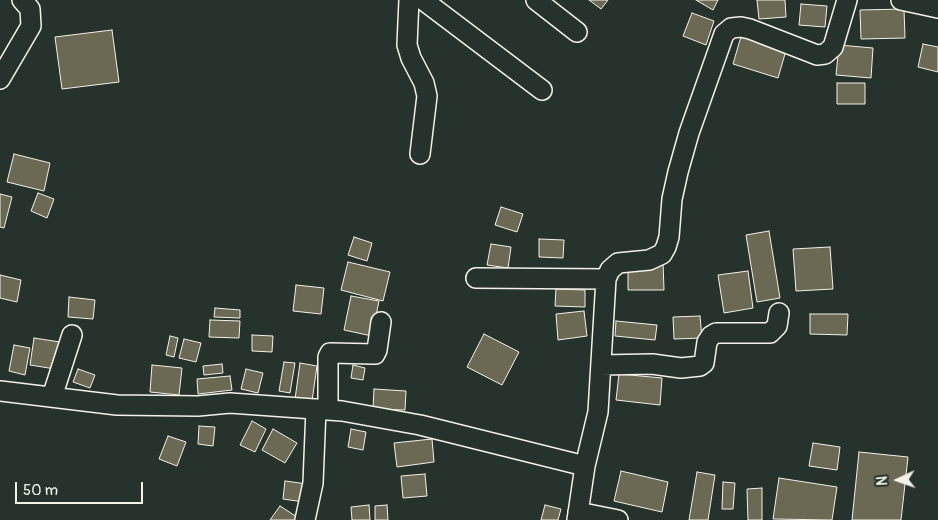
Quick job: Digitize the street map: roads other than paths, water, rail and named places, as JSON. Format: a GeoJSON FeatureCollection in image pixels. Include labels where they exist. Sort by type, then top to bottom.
{"type":"FeatureCollection","features":[{"type":"Feature","properties":{"kind":"street"},"geometry":{"type":"LineString","coordinates":[[0,78],[30,26],[30,9],[22,0]]}},
{"type":"Feature","properties":{"kind":"street"},"geometry":{"type":"LineString","coordinates":[[409,0],[407,45],[410,58],[424,83],[428,96],[420,154]]}},
{"type":"Feature","properties":{"kind":"street"},"geometry":{"type":"LineString","coordinates":[[423,0],[542,90]]}},
{"type":"Feature","properties":{"kind":"street"},"geometry":{"type":"LineString","coordinates":[[536,0],[577,32]]}},
{"type":"Feature","properties":{"kind":"street"},"geometry":{"type":"LineString","coordinates":[[618,520],[577,516],[585,466],[598,412],[606,279],[610,270],[618,263],[656,258],[662,254],[666,247],[669,237],[672,199],[678,172],[689,133],[724,34],[731,28],[740,27],[750,29],[817,55],[825,54],[833,47],[847,0]]}},
{"type":"Feature","properties":{"kind":"street"},"geometry":{"type":"LineString","coordinates":[[900,0],[938,8]]}},
{"type":"Feature","properties":{"kind":"street"},"geometry":{"type":"LineString","coordinates":[[476,278],[606,279]]}},
{"type":"Feature","properties":{"kind":"street"},"geometry":{"type":"LineString","coordinates":[[601,365],[652,364],[681,368],[700,366],[704,363],[707,342],[711,336],[716,333],[770,333],[777,326],[779,313]]}},
{"type":"Feature","properties":{"kind":"street"},"geometry":{"type":"LineString","coordinates":[[305,520],[313,483],[328,357],[330,353],[375,354],[381,322]]}},
{"type":"Feature","properties":{"kind":"street"},"geometry":{"type":"LineString","coordinates":[[52,397],[72,335]]}},
{"type":"Feature","properties":{"kind":"street"},"geometry":{"type":"LineString","coordinates":[[0,391],[117,405],[198,406],[230,403],[322,409],[420,425],[585,466]]}}]}
